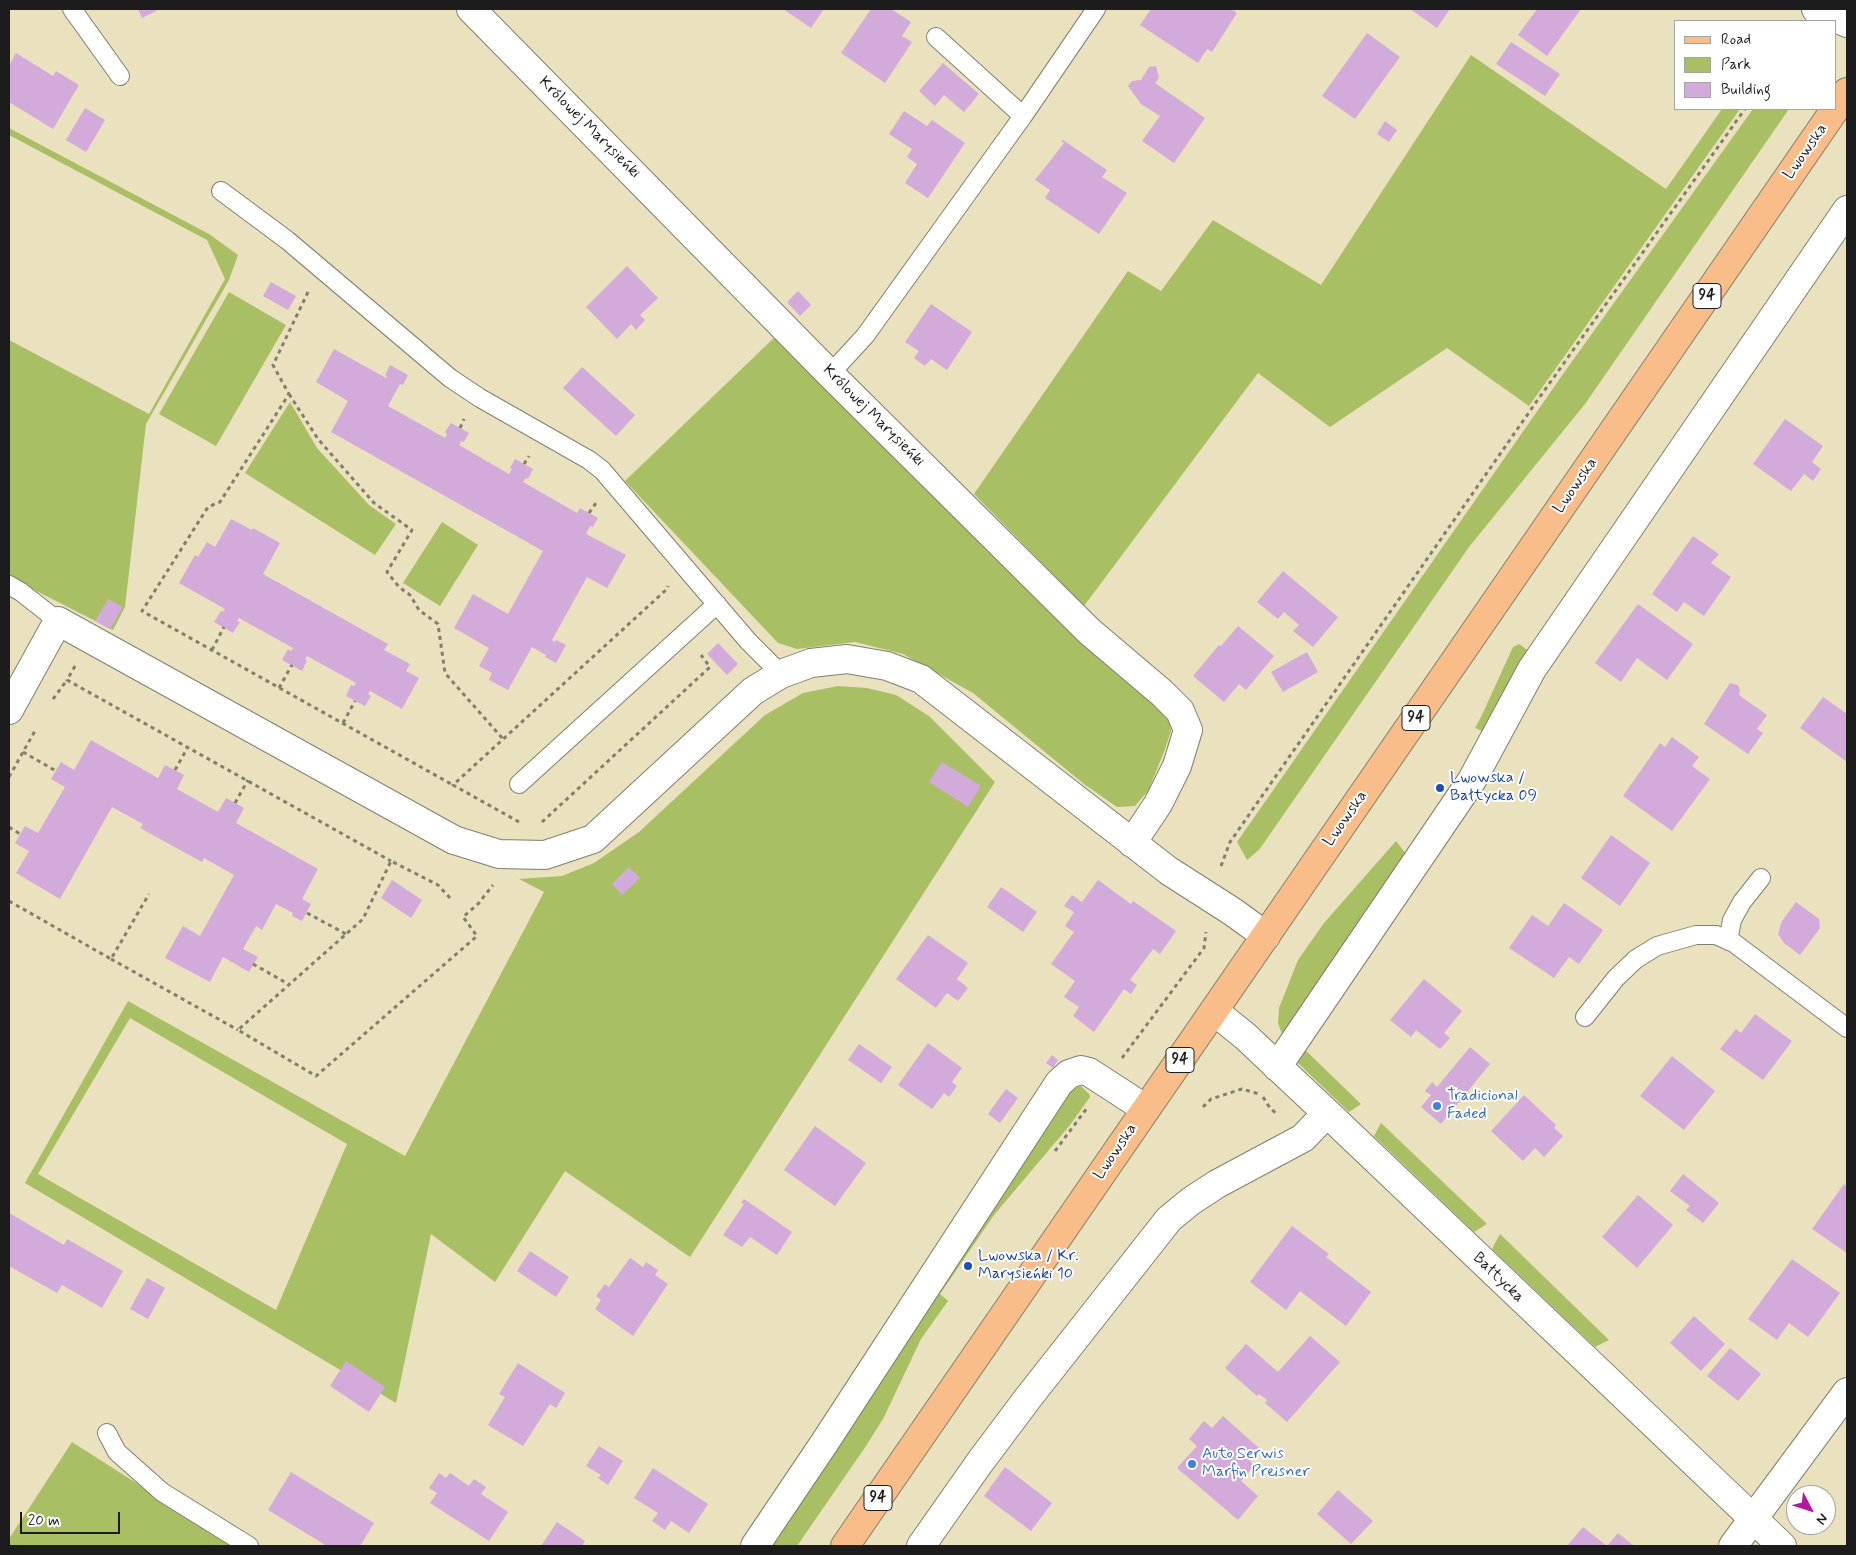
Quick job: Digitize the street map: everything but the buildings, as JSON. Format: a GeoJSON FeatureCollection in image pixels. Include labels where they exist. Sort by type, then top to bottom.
{"type":"FeatureCollection","features":[{"type":"Feature","properties":{"kind":"main road","name":"Lwowska"},"geometry":{"type":"LineString","coordinates":[[1836,108],[1847,92]]}},
{"type":"Feature","properties":{"kind":"main road","name":"Lwowska"},"geometry":{"type":"LineString","coordinates":[[845,1546],[1835,110]]}},
{"type":"Feature","properties":{"kind":"street","name":"Królowej Marysieńki"},"geometry":{"type":"LineString","coordinates":[[471,9],[830,374],[1089,631],[1162,693],[1180,711],[1188,730],[1177,766],[1158,804],[1132,843]]}},
{"type":"Feature","properties":{"kind":"street"},"geometry":{"type":"LineString","coordinates":[[1816,9],[1847,23]]}},
{"type":"Feature","properties":{"kind":"street"},"geometry":{"type":"LineString","coordinates":[[1277,1067],[1472,780],[1532,669],[1847,210]]}},
{"type":"Feature","properties":{"kind":"street"},"geometry":{"type":"LineString","coordinates":[[9,710],[58,621],[454,840],[499,854],[545,856],[593,839],[753,691],[781,674],[811,663],[847,658],[887,666],[922,679],[1168,871],[1204,893],[1266,936]]}},
{"type":"Feature","properties":{"kind":"street","name":"Bałtycka"},"geometry":{"type":"LineString","coordinates":[[1214,1011],[1245,1036],[1541,1320],[1782,1546]]}},
{"type":"Feature","properties":{"kind":"street"},"geometry":{"type":"LineString","coordinates":[[756,1546],[1059,1083],[1069,1074],[1080,1070],[1089,1072],[1146,1109]]}},
{"type":"Feature","properties":{"kind":"street"},"geometry":{"type":"LineString","coordinates":[[921,1546],[1028,1398],[1169,1219],[1216,1184],[1303,1138],[1327,1114]]}},
{"type":"Feature","properties":{"kind":"street"},"geometry":{"type":"LineString","coordinates":[[1733,1546],[1847,1392]]}},
{"type":"Feature","properties":{"kind":"lane"},"geometry":{"type":"LineString","coordinates":[[72,9],[120,76]]}},
{"type":"Feature","properties":{"kind":"lane"},"geometry":{"type":"LineString","coordinates":[[830,374],[865,336],[1023,116],[1096,9]]}},
{"type":"Feature","properties":{"kind":"lane"},"geometry":{"type":"LineString","coordinates":[[936,37],[1023,116]]}},
{"type":"Feature","properties":{"kind":"lane"},"geometry":{"type":"LineString","coordinates":[[221,191],[287,240],[450,378],[480,398],[589,460],[602,470],[732,621],[781,674]]}},
{"type":"Feature","properties":{"kind":"lane"},"geometry":{"type":"LineString","coordinates":[[9,585],[58,621]]}},
{"type":"Feature","properties":{"kind":"lane"},"geometry":{"type":"LineString","coordinates":[[519,784],[718,604]]}},
{"type":"Feature","properties":{"kind":"lane"},"geometry":{"type":"LineString","coordinates":[[1728,941],[1732,920],[1742,902],[1761,878]]}},
{"type":"Feature","properties":{"kind":"lane"},"geometry":{"type":"LineString","coordinates":[[1585,1017],[1616,978],[1636,959],[1657,946],[1696,935],[1716,936],[1734,943],[1847,1028]]}},
{"type":"Feature","properties":{"kind":"lane"},"geometry":{"type":"LineString","coordinates":[[106,1433],[117,1452],[162,1492],[249,1546]]}},
{"type":"Feature","properties":{"kind":"path"},"geometry":{"type":"LineString","coordinates":[[1106,1082],[1130,1045],[1135,1041],[1204,948],[1207,935],[1204,923],[1192,912],[1223,864],[1230,842],[1539,398],[1744,110]]}},
{"type":"Feature","properties":{"kind":"path"},"geometry":{"type":"LineString","coordinates":[[310,288],[273,365],[318,439],[374,503],[412,530],[387,572],[399,587],[410,595],[419,610],[438,624],[445,673],[503,739]]}},
{"type":"Feature","properties":{"kind":"path"},"geometry":{"type":"LineString","coordinates":[[289,394],[220,502],[208,506],[142,611],[525,825]]}},
{"type":"Feature","properties":{"kind":"path"},"geometry":{"type":"LineString","coordinates":[[453,785],[667,589],[670,579]]}},
{"type":"Feature","properties":{"kind":"path"},"geometry":{"type":"LineString","coordinates":[[540,823],[710,667],[696,649],[732,621]]}},
{"type":"Feature","properties":{"kind":"path"},"geometry":{"type":"LineString","coordinates":[[212,650],[224,627]]}},
{"type":"Feature","properties":{"kind":"path"},"geometry":{"type":"LineString","coordinates":[[90,638],[67,680],[438,885],[450,898]]}},
{"type":"Feature","properties":{"kind":"path"},"geometry":{"type":"LineString","coordinates":[[279,688],[292,665]]}},
{"type":"Feature","properties":{"kind":"path"},"geometry":{"type":"LineString","coordinates":[[343,724],[355,701]]}},
{"type":"Feature","properties":{"kind":"path"},"geometry":{"type":"LineString","coordinates":[[175,770],[188,747]]}},
{"type":"Feature","properties":{"kind":"path"},"geometry":{"type":"LineString","coordinates":[[23,752],[56,771]]}},
{"type":"Feature","properties":{"kind":"path"},"geometry":{"type":"LineString","coordinates":[[235,803],[248,780]]}},
{"type":"Feature","properties":{"kind":"path"},"geometry":{"type":"LineString","coordinates":[[9,828],[20,834]]}},
{"type":"Feature","properties":{"kind":"path"},"geometry":{"type":"LineString","coordinates":[[238,1030],[363,919],[392,860]]}},
{"type":"Feature","properties":{"kind":"path"},"geometry":{"type":"LineString","coordinates":[[9,901],[316,1076],[477,936],[463,916],[478,904],[494,883]]}},
{"type":"Feature","properties":{"kind":"path"},"geometry":{"type":"LineString","coordinates":[[111,959],[149,894]]}},
{"type":"Feature","properties":{"kind":"path"},"geometry":{"type":"LineString","coordinates":[[307,913],[346,934]]}},
{"type":"Feature","properties":{"kind":"path"},"geometry":{"type":"LineString","coordinates":[[253,964],[290,985]]}},
{"type":"Feature","properties":{"kind":"path"},"geometry":{"type":"LineString","coordinates":[[1203,1107],[1211,1098],[1242,1089],[1262,1095]]}},
{"type":"Feature","properties":{"kind":"green space"},"geometry":{"type":"Polygon","coordinates":[[[1471,55],[1666,189],[1721,110],[1739,110],[1529,406],[1447,348],[1330,427],[1258,373],[1084,606],[974,494],[1128,271],[1161,291],[1213,220],[1321,285],[1471,55]]]}},
{"type":"Feature","properties":{"kind":"green space"},"geometry":{"type":"Polygon","coordinates":[[[1752,110],[1788,110],[1585,404],[1469,547],[1259,850],[1247,860],[1237,842],[1568,367],[1752,110]]]}},
{"type":"Feature","properties":{"kind":"green space"},"geometry":{"type":"Polygon","coordinates":[[[9,128],[209,234],[238,255],[229,280],[146,424],[125,607],[113,630],[9,577],[9,340],[149,414],[225,279],[207,240],[9,135],[9,128]]]}},
{"type":"Feature","properties":{"kind":"green space"},"geometry":{"type":"Polygon","coordinates":[[[229,292],[286,325],[216,446],[159,414],[229,292]]]}},
{"type":"Feature","properties":{"kind":"green space"},"geometry":{"type":"Polygon","coordinates":[[[778,334],[1169,713],[1171,731],[1164,752],[1148,791],[1135,806],[1117,807],[1084,784],[973,693],[903,654],[855,642],[797,649],[778,643],[625,481],[778,334]]]}},
{"type":"Feature","properties":{"kind":"green space"},"geometry":{"type":"Polygon","coordinates":[[[290,402],[317,448],[369,505],[396,524],[375,555],[245,473],[290,402]]]}},
{"type":"Feature","properties":{"kind":"green space"},"geometry":{"type":"Polygon","coordinates":[[[442,522],[478,545],[440,606],[403,583],[442,522]]]}},
{"type":"Feature","properties":{"kind":"green space"},"geometry":{"type":"Polygon","coordinates":[[[1519,644],[1533,654],[1489,734],[1475,728],[1513,647],[1519,644]]]}},
{"type":"Feature","properties":{"kind":"green space"},"geometry":{"type":"Polygon","coordinates":[[[838,686],[867,688],[896,695],[929,716],[995,782],[690,1257],[565,1171],[495,1282],[431,1234],[396,1403],[25,1183],[128,1001],[405,1156],[544,892],[519,879],[562,876],[594,863],[639,832],[765,715],[803,693],[838,686]],[[130,1018],[38,1174],[276,1310],[347,1144],[130,1018]]]}},
{"type":"Feature","properties":{"kind":"green space"},"geometry":{"type":"Polygon","coordinates":[[[1396,841],[1409,858],[1289,1032],[1282,1034],[1278,1023],[1279,1008],[1298,960],[1324,923],[1396,841]]]}},
{"type":"Feature","properties":{"kind":"green space"},"geometry":{"type":"Polygon","coordinates":[[[1301,1046],[1361,1104],[1349,1112],[1297,1062],[1301,1046]]]}},
{"type":"Feature","properties":{"kind":"green space"},"geometry":{"type":"Polygon","coordinates":[[[1081,1086],[1090,1097],[1070,1125],[994,1215],[940,1294],[948,1301],[921,1339],[883,1419],[866,1446],[797,1546],[769,1546],[1071,1089],[1081,1086]]]}},
{"type":"Feature","properties":{"kind":"green space"},"geometry":{"type":"Polygon","coordinates":[[[1381,1123],[1487,1224],[1474,1232],[1374,1136],[1381,1123]]]}},
{"type":"Feature","properties":{"kind":"green space"},"geometry":{"type":"Polygon","coordinates":[[[1500,1234],[1609,1340],[1595,1347],[1492,1249],[1500,1234]]]}},
{"type":"Feature","properties":{"kind":"green space"},"geometry":{"type":"Polygon","coordinates":[[[72,1442],[235,1546],[9,1546],[9,1539],[72,1442]]]}},
{"type":"Feature","properties":{"kind":"place","name":"Lwowska / Bałtycka 09"},"geometry":{"type":"Point","coordinates":[1440,788]}},
{"type":"Feature","properties":{"kind":"place","name":"Tradicional Faded"},"geometry":{"type":"Point","coordinates":[1437,1106]}},
{"type":"Feature","properties":{"kind":"place","name":"Lwowska / Kr. Marysieńki 10"},"geometry":{"type":"Point","coordinates":[968,1266]}},
{"type":"Feature","properties":{"kind":"place","name":"Auto Serwis Marfin Preisner"},"geometry":{"type":"Point","coordinates":[1192,1464]}}]}
